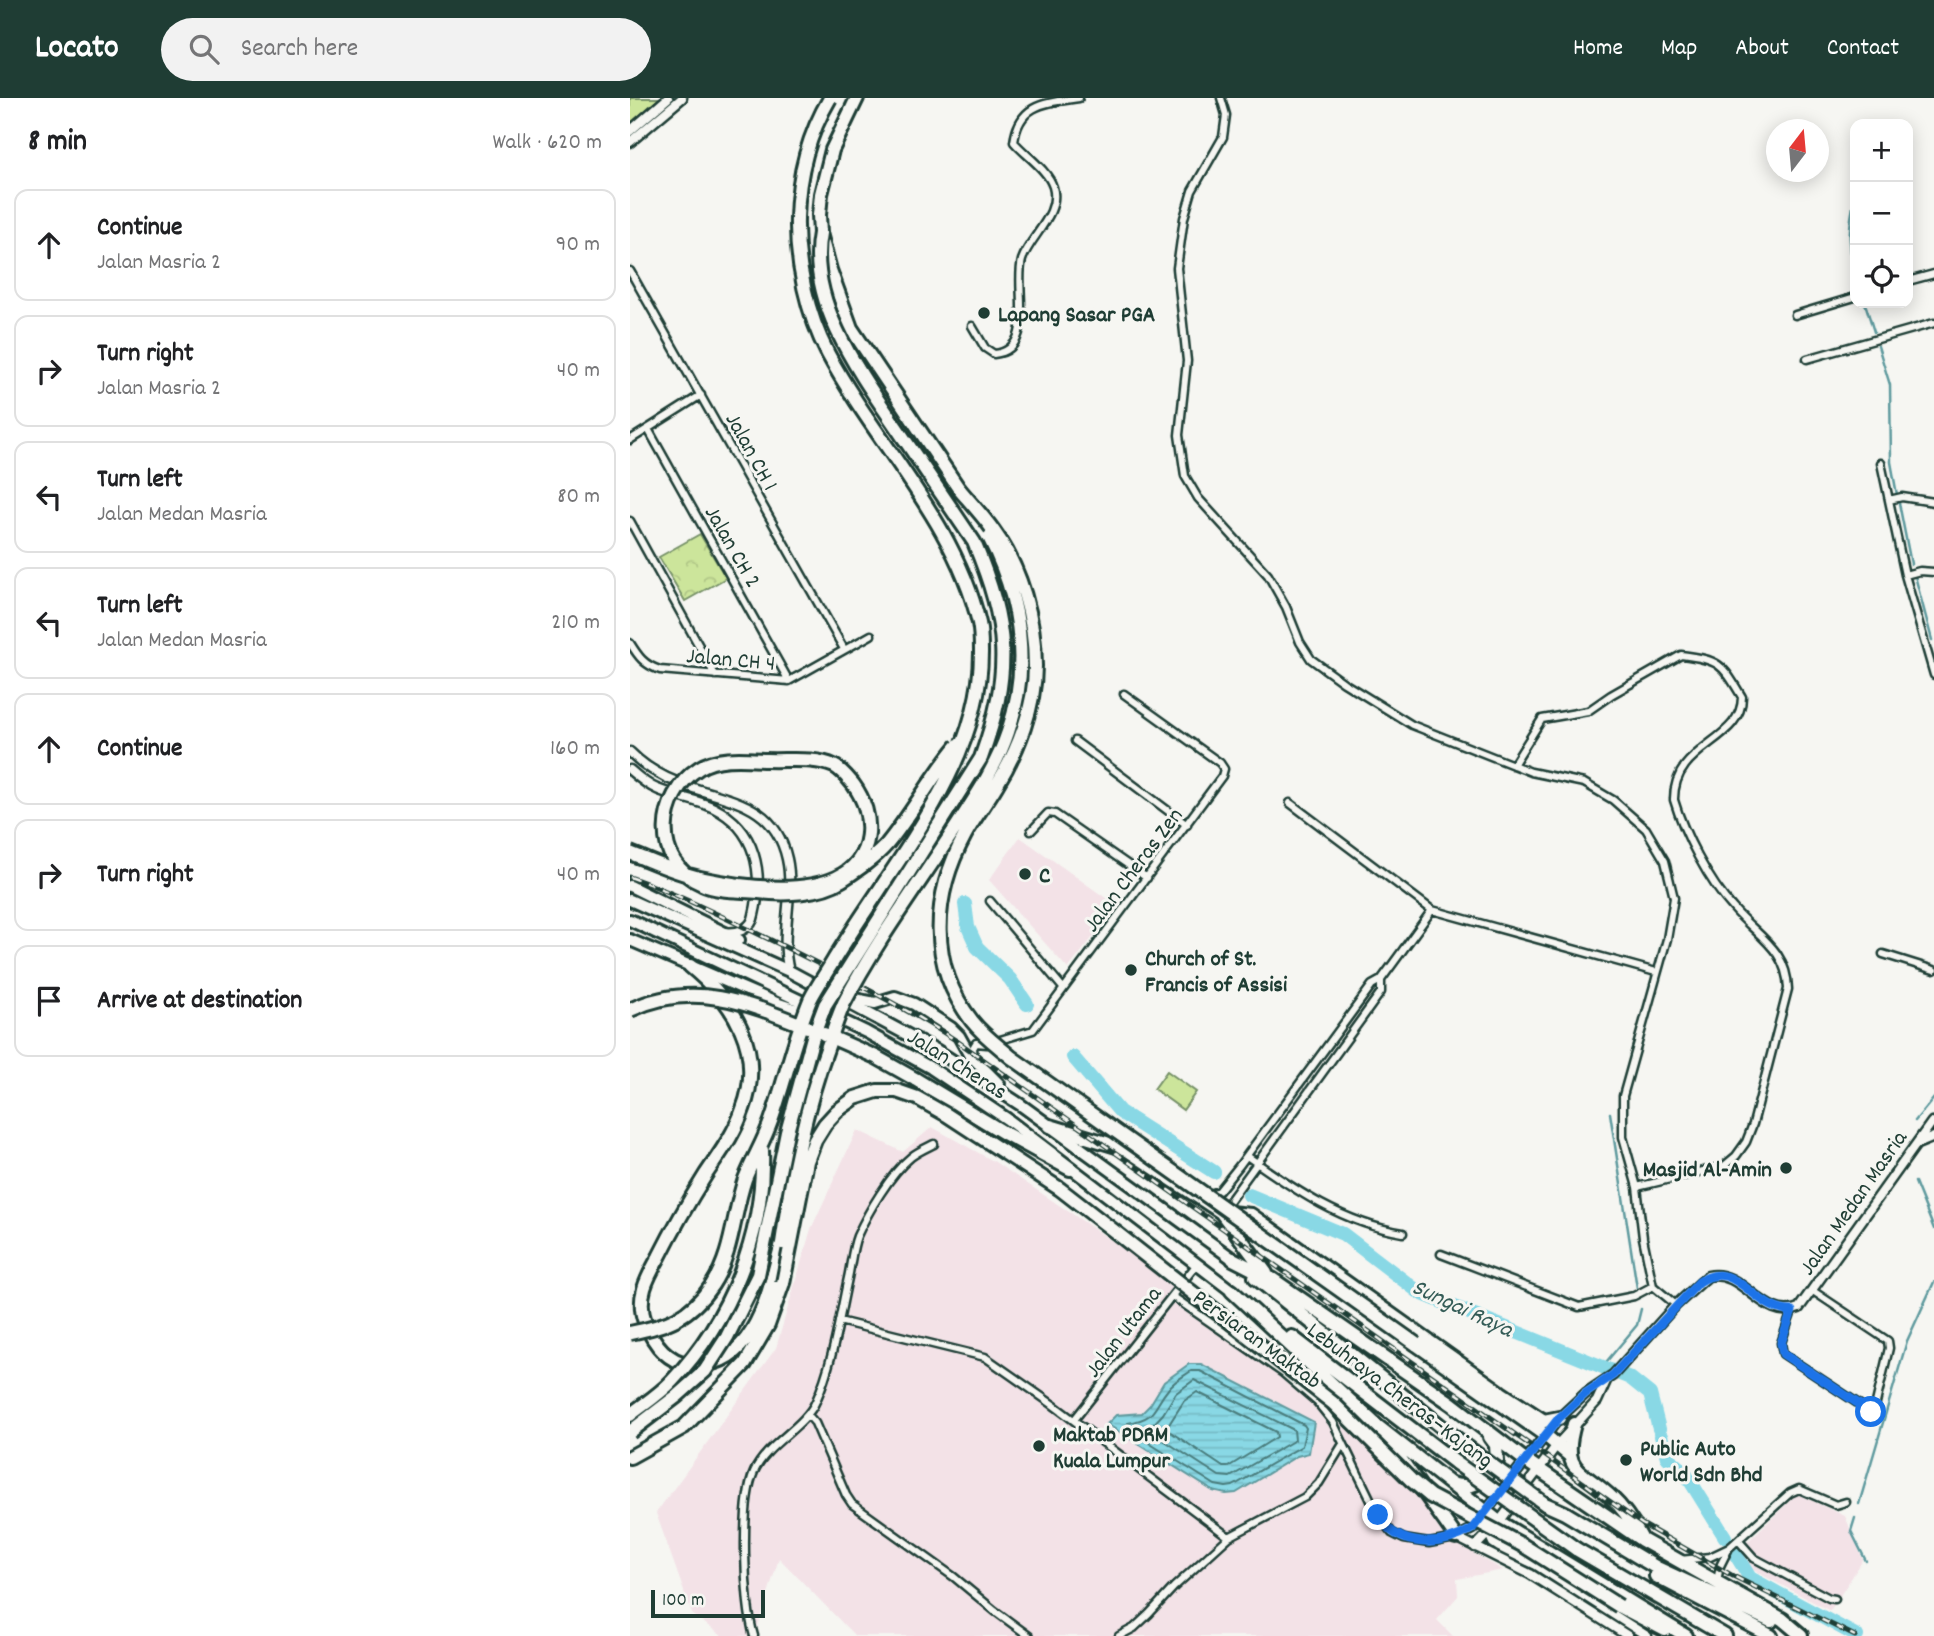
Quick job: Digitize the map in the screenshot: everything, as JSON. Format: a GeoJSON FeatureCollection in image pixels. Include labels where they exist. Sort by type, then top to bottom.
{"type":"FeatureCollection","features":[{"type":"Feature","properties":{"kind":"highway"},"geometry":{"type":"LineString","coordinates":[[630,1333],[674,1322],[695,1306],[723,1267],[746,1178],[761,1146],[811,999],[947,778],[967,736],[976,704],[981,670],[981,628],[971,591],[938,526],[828,354],[811,314],[803,281],[796,237],[797,197],[806,149],[830,98]]}},
{"type":"Feature","properties":{"kind":"highway"},"geometry":{"type":"LineString","coordinates":[[691,966],[726,1000],[747,1045],[750,1066],[749,1088],[743,1111],[648,1277],[641,1303],[642,1314],[654,1340],[670,1357],[682,1363],[696,1365],[719,1362],[745,1342],[757,1321],[782,1244],[790,1190],[809,1104],[844,1005],[985,781],[1009,731],[1017,697],[1020,667],[1019,622],[1002,565],[960,489],[851,328],[820,233],[818,215],[821,194],[832,150],[857,98]]}},
{"type":"Feature","properties":{"kind":"highway"},"geometry":{"type":"LineString","coordinates":[[630,1432],[705,1371],[742,1309],[758,1276],[787,1132],[813,1037],[825,1005],[981,758],[1000,697],[1004,668],[1002,635],[997,603],[986,571],[974,542],[859,372],[840,337],[824,295],[819,272],[816,251],[820,233]]}},
{"type":"Feature","properties":{"kind":"highway"},"geometry":{"type":"LineString","coordinates":[[960,489],[995,531],[1024,591],[1030,615],[1035,668],[1023,731],[1011,760],[965,835],[945,884],[939,912],[940,942],[946,973],[971,1020],[985,1035],[1030,1071],[1447,1365],[1570,1456]]}},
{"type":"Feature","properties":{"kind":"highway"},"geometry":{"type":"LineString","coordinates":[[630,853],[674,870],[687,874],[699,878],[754,886],[820,884],[838,877],[856,862],[868,838],[869,821],[864,802],[845,775],[835,766],[818,762],[727,760],[700,767],[686,779],[670,803],[664,826],[665,836],[676,864],[681,869],[686,875],[712,887],[766,893],[797,893],[839,882],[886,845],[940,767],[967,736]]}},
{"type":"Feature","properties":{"kind":"highway"},"geometry":{"type":"LineString","coordinates":[[630,886],[741,941],[761,957]]}},
{"type":"Feature","properties":{"kind":"highway","name":"Jalan Cheras"},"geometry":{"type":"LineString","coordinates":[[630,900],[761,957],[936,1050],[1051,1126],[1233,1259]]}},
{"type":"Feature","properties":{"kind":"highway","name":"Jalan Cheras"},"geometry":{"type":"LineString","coordinates":[[630,920],[866,1032],[931,1068],[1000,1114],[1232,1291]]}},
{"type":"Feature","properties":{"kind":"highway"},"geometry":{"type":"LineString","coordinates":[[630,940],[779,1003],[866,1032]]}},
{"type":"Feature","properties":{"kind":"highway"},"geometry":{"type":"LineString","coordinates":[[832,994],[875,1003],[895,997],[904,1000],[951,1028],[974,1060],[1021,1105]]}},
{"type":"Feature","properties":{"kind":"highway"},"geometry":{"type":"LineString","coordinates":[[630,1010],[643,1004],[703,995],[734,999],[839,1040],[915,1079],[1070,1169]]}},
{"type":"Feature","properties":{"kind":"highway"},"geometry":{"type":"LineString","coordinates":[[630,1457],[684,1427],[745,1364],[768,1325],[783,1283],[807,1161],[825,1124],[855,1098],[877,1091],[897,1091],[917,1098],[947,1115],[1070,1197],[1333,1403],[1430,1496],[1524,1546],[1651,1625],[1684,1636]]}},
{"type":"Feature","properties":{"kind":"highway"},"geometry":{"type":"LineString","coordinates":[[1051,1126],[1126,1149],[1221,1212],[1248,1251],[1272,1279]]}},
{"type":"Feature","properties":{"kind":"highway"},"geometry":{"type":"LineString","coordinates":[[630,1415],[671,1382],[715,1325],[727,1303],[741,1274],[754,1230],[763,1178],[761,1146]]}},
{"type":"Feature","properties":{"kind":"highway"},"geometry":{"type":"LineString","coordinates":[[1221,1212],[1251,1215],[1500,1392],[1544,1421],[1559,1418]]}},
{"type":"Feature","properties":{"kind":"highway"},"geometry":{"type":"LineString","coordinates":[[1233,1259],[1272,1279],[1642,1540],[1782,1619],[1802,1636]]}},
{"type":"Feature","properties":{"kind":"highway","name":"Lebuhraya Cheras–Kajang"},"geometry":{"type":"LineString","coordinates":[[1233,1259],[1467,1447],[1545,1504]]}},
{"type":"Feature","properties":{"kind":"highway"},"geometry":{"type":"LineString","coordinates":[[1232,1291],[1377,1426],[1499,1522],[1684,1636]]}},
{"type":"Feature","properties":{"kind":"highway","name":"Lebuhraya Cheras–Kajang"},"geometry":{"type":"LineString","coordinates":[[1232,1291],[1456,1463],[1576,1549],[1725,1636]]}},
{"type":"Feature","properties":{"kind":"highway"},"geometry":{"type":"LineString","coordinates":[[1447,1365],[1500,1392]]}},
{"type":"Feature","properties":{"kind":"highway"},"geometry":{"type":"LineString","coordinates":[[1574,1424],[1569,1447],[1574,1466],[1580,1474],[1612,1497],[1642,1540]]}},
{"type":"Feature","properties":{"kind":"highway"},"geometry":{"type":"LineString","coordinates":[[1377,1426],[1456,1537]]}},
{"type":"Feature","properties":{"kind":"highway"},"geometry":{"type":"LineString","coordinates":[[1449,1483],[1469,1487],[1477,1484],[1497,1461],[1496,1446],[1486,1431]]}},
{"type":"Feature","properties":{"kind":"highway"},"geometry":{"type":"LineString","coordinates":[[1545,1504],[1565,1513],[1657,1568],[1802,1636]]}},
{"type":"Feature","properties":{"kind":"highway"},"geometry":{"type":"LineString","coordinates":[[1545,1504],[1561,1520],[1627,1559],[1688,1594],[1771,1636]]}},
{"type":"Feature","properties":{"kind":"street"},"geometry":{"type":"LineString","coordinates":[[630,131],[668,98]]}},
{"type":"Feature","properties":{"kind":"street"},"geometry":{"type":"LineString","coordinates":[[630,142],[682,98]]}},
{"type":"Feature","properties":{"kind":"street"},"geometry":{"type":"LineString","coordinates":[[972,326],[985,348],[994,354],[1009,351],[1014,345],[1021,317],[1022,261],[1050,213],[1054,197],[1053,185],[1014,142],[1016,126],[1022,117],[1035,107],[1079,98]]}},
{"type":"Feature","properties":{"kind":"street"},"geometry":{"type":"LineString","coordinates":[[1221,98],[1226,115],[1223,137],[1192,191],[1184,218],[1177,268],[1187,361],[1180,435],[1185,476],[1198,498],[1268,575],[1311,659],[1412,725],[1531,772],[1584,783],[1614,800],[1646,829],[1665,861],[1674,898],[1667,939],[1623,1096],[1623,1137],[1637,1187],[1643,1238],[1653,1286],[1676,1305]]}},
{"type":"Feature","properties":{"kind":"street","name":"Jalan CH 1"},"geometry":{"type":"LineString","coordinates":[[630,271],[844,649]]}},
{"type":"Feature","properties":{"kind":"street"},"geometry":{"type":"LineString","coordinates":[[1913,280],[1934,274]]}},
{"type":"Feature","properties":{"kind":"street"},"geometry":{"type":"LineString","coordinates":[[1795,315],[1850,298]]}},
{"type":"Feature","properties":{"kind":"street"},"geometry":{"type":"LineString","coordinates":[[1807,359],[1934,323]]}},
{"type":"Feature","properties":{"kind":"street"},"geometry":{"type":"LineString","coordinates":[[630,440],[701,395]]}},
{"type":"Feature","properties":{"kind":"street","name":"Jalan CH 2"},"geometry":{"type":"LineString","coordinates":[[648,429],[789,681]]}},
{"type":"Feature","properties":{"kind":"street"},"geometry":{"type":"LineString","coordinates":[[1881,463],[1905,575],[1934,675]]}},
{"type":"Feature","properties":{"kind":"street"},"geometry":{"type":"LineString","coordinates":[[1889,500],[1902,497],[1934,502]]}},
{"type":"Feature","properties":{"kind":"street"},"geometry":{"type":"LineString","coordinates":[[630,520],[715,675]]}},
{"type":"Feature","properties":{"kind":"street"},"geometry":{"type":"LineString","coordinates":[[1905,575],[1920,570],[1934,572]]}},
{"type":"Feature","properties":{"kind":"street","name":"Jalan CH 4"},"geometry":{"type":"LineString","coordinates":[[630,643],[640,659],[650,667],[789,681],[871,635]]}},
{"type":"Feature","properties":{"kind":"street"},"geometry":{"type":"LineString","coordinates":[[1925,646],[1934,644]]}},
{"type":"Feature","properties":{"kind":"street"},"geometry":{"type":"LineString","coordinates":[[1513,765],[1542,719],[1588,711],[1681,655],[1713,661],[1725,668],[1742,697],[1737,719],[1681,768],[1674,788],[1674,800],[1719,889],[1732,908],[1761,934],[1780,957],[1788,974],[1788,989],[1752,1124],[1746,1142],[1736,1156],[1724,1166],[1637,1187]]}},
{"type":"Feature","properties":{"kind":"street","name":"Jalan Cheras Zen"},"geometry":{"type":"LineString","coordinates":[[987,1044],[1033,1030],[1218,784],[1224,769],[1220,763],[1124,694]]}},
{"type":"Feature","properties":{"kind":"street"},"geometry":{"type":"LineString","coordinates":[[1075,741],[1187,825]]}},
{"type":"Feature","properties":{"kind":"street"},"geometry":{"type":"LineString","coordinates":[[630,752],[643,765],[680,784],[750,806],[763,816],[775,831],[782,844],[789,873],[786,943],[789,971]]}},
{"type":"Feature","properties":{"kind":"street"},"geometry":{"type":"LineString","coordinates":[[630,770],[655,789],[713,807],[743,830],[754,849],[758,870],[754,920],[745,929],[722,932]]}},
{"type":"Feature","properties":{"kind":"street"},"geometry":{"type":"LineString","coordinates":[[1290,803],[1432,910],[1656,972]]}},
{"type":"Feature","properties":{"kind":"street"},"geometry":{"type":"LineString","coordinates":[[1031,831],[1048,813],[1055,814],[1147,878]]}},
{"type":"Feature","properties":{"kind":"street"},"geometry":{"type":"LineString","coordinates":[[990,901],[1063,988]]}},
{"type":"Feature","properties":{"kind":"street"},"geometry":{"type":"LineString","coordinates":[[1197,1197],[1219,1191],[1372,985],[1381,980],[1432,910]]}},
{"type":"Feature","properties":{"kind":"street"},"geometry":{"type":"LineString","coordinates":[[1882,954],[1934,970]]}},
{"type":"Feature","properties":{"kind":"street"},"geometry":{"type":"LineString","coordinates":[[1221,1212],[1381,992],[1381,980]]}},
{"type":"Feature","properties":{"kind":"street"},"geometry":{"type":"LineString","coordinates":[[951,1028],[967,1040],[987,1044]]}},
{"type":"Feature","properties":{"kind":"street"},"geometry":{"type":"LineString","coordinates":[[974,1060],[974,1046],[987,1044]]}},
{"type":"Feature","properties":{"kind":"street","name":"Jalan Medan Masria"},"geometry":{"type":"LineString","coordinates":[[1792,1311],[1799,1308],[1812,1291],[1933,1121]]}},
{"type":"Feature","properties":{"kind":"street"},"geometry":{"type":"LineString","coordinates":[[1912,1148],[1933,1139]]}},
{"type":"Feature","properties":{"kind":"street"},"geometry":{"type":"LineString","coordinates":[[754,1636],[746,1583],[747,1519],[754,1471],[770,1450],[808,1415],[816,1403],[828,1370],[857,1237],[886,1186],[910,1158],[934,1144]]}},
{"type":"Feature","properties":{"kind":"street"},"geometry":{"type":"LineString","coordinates":[[1247,1156],[1301,1194],[1330,1210],[1360,1223],[1403,1233]]}},
{"type":"Feature","properties":{"kind":"street"},"geometry":{"type":"LineString","coordinates":[[1441,1254],[1578,1307],[1634,1296],[1653,1286]]}},
{"type":"Feature","properties":{"kind":"street","name":"Jalan Utama"},"geometry":{"type":"LineString","coordinates":[[1074,1420],[1197,1264]]}},
{"type":"Feature","properties":{"kind":"street"},"geometry":{"type":"LineString","coordinates":[[1456,1537],[1472,1529],[1559,1418],[1586,1393],[1609,1378],[1676,1305],[1707,1276],[1717,1274],[1736,1280],[1770,1307],[1792,1311],[1781,1343],[1783,1354],[1871,1412],[1878,1397],[1889,1348],[1888,1341],[1812,1291]]}},
{"type":"Feature","properties":{"kind":"street","name":"Persiaran Maktab"},"geometry":{"type":"LineString","coordinates":[[1171,1296],[1302,1388],[1333,1422],[1378,1515],[1392,1532],[1404,1539],[1429,1543],[1456,1537]]}},
{"type":"Feature","properties":{"kind":"street"},"geometry":{"type":"LineString","coordinates":[[839,1321],[985,1357],[1074,1420],[1229,1537]]}},
{"type":"Feature","properties":{"kind":"street"},"geometry":{"type":"LineString","coordinates":[[1475,1547],[1499,1522],[1557,1444],[1597,1401],[1609,1378]]}},
{"type":"Feature","properties":{"kind":"street"},"geometry":{"type":"LineString","coordinates":[[808,1415],[815,1423],[852,1504],[954,1577],[1029,1636]]}},
{"type":"Feature","properties":{"kind":"street"},"geometry":{"type":"LineString","coordinates":[[1119,1636],[1134,1628],[1229,1537],[1305,1497],[1319,1483],[1343,1444]]}},
{"type":"Feature","properties":{"kind":"street"},"geometry":{"type":"LineString","coordinates":[[1676,1560],[1710,1557],[1728,1548],[1790,1493],[1799,1489],[1836,1505],[1846,1502]]}},
{"type":"Feature","properties":{"kind":"street"},"geometry":{"type":"LineString","coordinates":[[1489,1534],[1499,1547],[1536,1565],[1647,1636]]}},
{"type":"Feature","properties":{"kind":"street"},"geometry":{"type":"LineString","coordinates":[[1456,1537],[1530,1574],[1628,1636]]}},
{"type":"Feature","properties":{"kind":"street"},"geometry":{"type":"LineString","coordinates":[[1738,1540],[1754,1558],[1835,1599]]}},
{"type":"Feature","properties":{"kind":"street"},"geometry":{"type":"LineString","coordinates":[[1717,1581],[1728,1548]]}},
{"type":"Feature","properties":{"kind":"shaded area"},"geometry":{"type":"Polygon","coordinates":[[[1020,837],[1117,906],[1068,969],[989,880],[1020,837]]]}},
{"type":"Feature","properties":{"kind":"shaded area","name":"Maktab PDRM Kuala Lumpur"},"geometry":{"type":"Polygon","coordinates":[[[932,1127],[995,1162],[1188,1292],[1264,1337],[1316,1379],[1436,1519],[1448,1539],[1503,1570],[1457,1579],[1458,1596],[1437,1620],[1453,1636],[855,1636],[779,1558],[755,1636],[722,1636],[692,1614],[656,1513],[776,1348],[811,1229],[857,1130],[903,1152],[932,1127]]]}},
{"type":"Feature","properties":{"kind":"shaded area"},"geometry":{"type":"Polygon","coordinates":[[[1797,1494],[1845,1516],[1863,1560],[1830,1611],[1751,1569],[1738,1551],[1797,1494]]]}},
{"type":"Feature","properties":{"kind":"green space"},"geometry":{"type":"Polygon","coordinates":[[[630,98],[660,98],[630,124],[630,98]]]}},
{"type":"Feature","properties":{"kind":"green space"},"geometry":{"type":"Polygon","coordinates":[[[700,534],[726,578],[685,601],[659,557],[700,534]]]}},
{"type":"Feature","properties":{"kind":"green space"},"geometry":{"type":"Polygon","coordinates":[[[1167,1071],[1196,1092],[1183,1110],[1154,1089],[1167,1071]]]}},
{"type":"Feature","properties":{"kind":"water"},"geometry":{"type":"Polygon","coordinates":[[[1189,1364],[1201,1364],[1314,1422],[1309,1453],[1297,1456],[1236,1493],[1226,1494],[1213,1491],[1107,1424],[1116,1415],[1142,1413],[1164,1382],[1189,1364]]]}},
{"type":"Feature","properties":{"kind":"waterway"},"geometry":{"type":"LineString","coordinates":[[1867,308],[1874,332]]}},
{"type":"Feature","properties":{"kind":"waterway"},"geometry":{"type":"LineString","coordinates":[[1878,346],[1890,385],[1891,462],[1897,495]]}},
{"type":"Feature","properties":{"kind":"waterway"},"geometry":{"type":"LineString","coordinates":[[1899,503],[1911,564]]}},
{"type":"Feature","properties":{"kind":"waterway"},"geometry":{"type":"LineString","coordinates":[[1915,576],[1932,640]]}},
{"type":"Feature","properties":{"kind":"waterway","name":"Sungai Raya"},"geometry":{"type":"LineString","coordinates":[[965,904],[968,927],[977,947],[1010,979],[1027,1004]]}},
{"type":"Feature","properties":{"kind":"waterway","name":"Sungai Raya"},"geometry":{"type":"LineString","coordinates":[[1073,1057],[1120,1112],[1214,1172]]}},
{"type":"Feature","properties":{"kind":"waterway"},"geometry":{"type":"LineString","coordinates":[[1915,1121],[1934,1098]]}},
{"type":"Feature","properties":{"kind":"waterway"},"geometry":{"type":"LineString","coordinates":[[1610,1113],[1637,1288]]}},
{"type":"Feature","properties":{"kind":"waterway"},"geometry":{"type":"LineString","coordinates":[[1915,1182],[1934,1229]]}},
{"type":"Feature","properties":{"kind":"waterway","name":"Sungai Raya"},"geometry":{"type":"LineString","coordinates":[[1249,1195],[1343,1234],[1420,1293],[1630,1378],[1650,1394],[1659,1429]]}},
{"type":"Feature","properties":{"kind":"waterway"},"geometry":{"type":"LineString","coordinates":[[1859,1504],[1907,1341],[1934,1282]]}},
{"type":"Feature","properties":{"kind":"waterway"},"geometry":{"type":"LineString","coordinates":[[1602,1367],[1637,1325],[1641,1309]]}},
{"type":"Feature","properties":{"kind":"waterway","name":"Sungai Raya"},"geometry":{"type":"LineString","coordinates":[[1661,1436],[1667,1457],[1684,1471],[1725,1537]]}},
{"type":"Feature","properties":{"kind":"waterway"},"geometry":{"type":"LineString","coordinates":[[1855,1518],[1851,1531],[1866,1561]]}},
{"type":"Feature","properties":{"kind":"waterway","name":"Sungai Raya"},"geometry":{"type":"LineString","coordinates":[[1736,1555],[1750,1578],[1857,1636]]}},
{"type":"Feature","properties":{"kind":"railway"},"geometry":{"type":"LineString","coordinates":[[630,877],[777,943],[935,1027],[1642,1524],[1733,1576],[1855,1636]]}},
{"type":"Feature","properties":{"kind":"place","name":"Lapang Sasar PGA"},"geometry":{"type":"Point","coordinates":[984,313]}},
{"type":"Feature","properties":{"kind":"place","name":"C"},"geometry":{"type":"Point","coordinates":[1025,874]}},
{"type":"Feature","properties":{"kind":"place","name":"Church of St. Francis of Assisi"},"geometry":{"type":"Point","coordinates":[1131,970]}},
{"type":"Feature","properties":{"kind":"place","name":"Masjid Al-Amin"},"geometry":{"type":"Point","coordinates":[1786,1168]}},
{"type":"Feature","properties":{"kind":"place","name":"Maktab PDRM Kuala Lumpur"},"geometry":{"type":"Point","coordinates":[1039,1446]}},
{"type":"Feature","properties":{"kind":"place","name":"Public Auto World Sdn Bhd"},"geometry":{"type":"Point","coordinates":[1626,1460]}},
{"type":"Feature","properties":{"kind":"route"},"geometry":{"type":"LineString","coordinates":[[1378,1515],[1392,1532],[1416,1542],[1429,1543],[1456,1537],[1472,1529],[1559,1418],[1586,1393],[1613,1375],[1678,1303],[1707,1276],[1726,1275],[1770,1307],[1792,1311],[1781,1343],[1783,1354],[1871,1412]]}}]}
